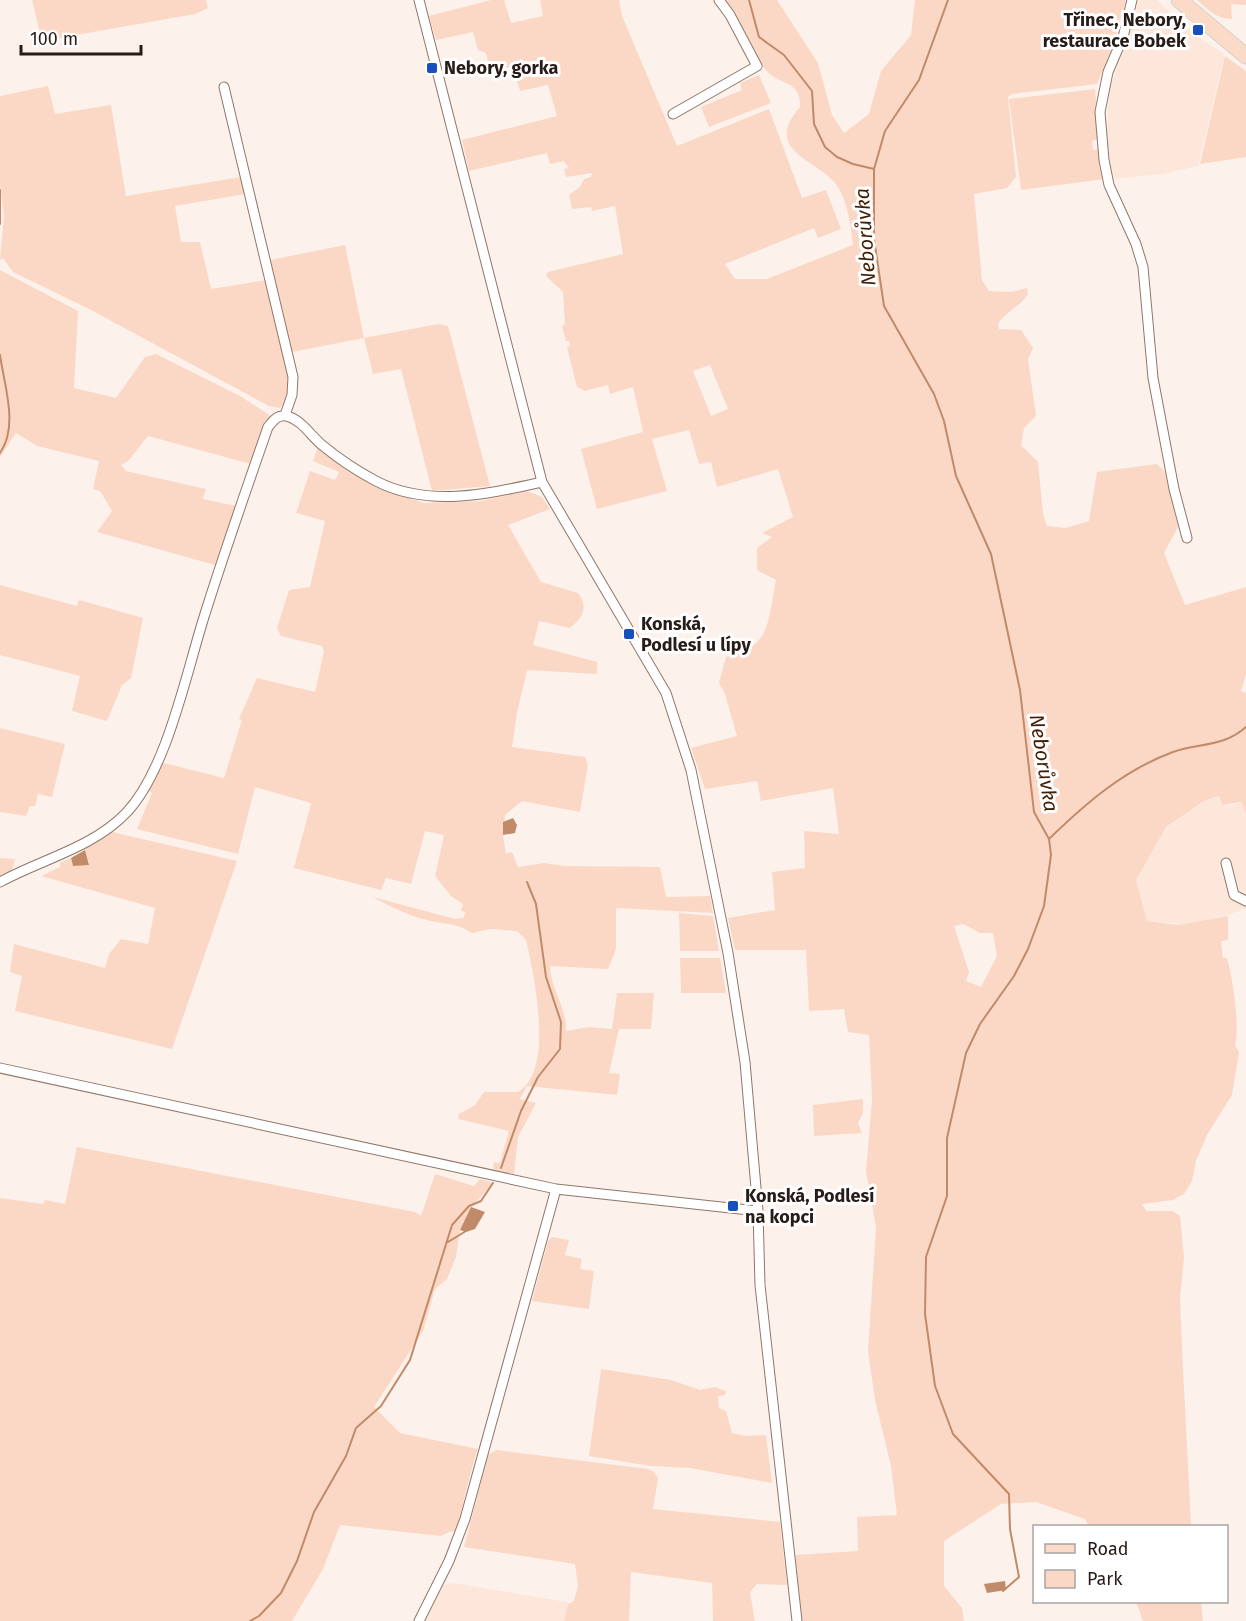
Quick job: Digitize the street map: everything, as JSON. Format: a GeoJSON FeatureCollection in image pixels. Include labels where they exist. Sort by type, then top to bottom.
{"type":"FeatureCollection","features":[{"type":"Feature","properties":{"kind":"main road"},"geometry":{"type":"LineString","coordinates":[[1179,0],[1246,56]]}},
{"type":"Feature","properties":{"kind":"street"},"geometry":{"type":"LineString","coordinates":[[419,0],[542,482],[666,693],[691,770],[728,953],[743,1051],[758,1210],[760,1285],[797,1621]]}},
{"type":"Feature","properties":{"kind":"street"},"geometry":{"type":"LineString","coordinates":[[673,114],[736,81],[758,66],[730,15],[719,0]]}},
{"type":"Feature","properties":{"kind":"street"},"geometry":{"type":"LineString","coordinates":[[1132,0],[1123,37],[1108,72],[1100,112],[1104,160],[1108,185],[1136,244],[1143,267],[1153,378],[1174,489],[1187,538]]}},
{"type":"Feature","properties":{"kind":"street"},"geometry":{"type":"LineString","coordinates":[[224,87],[293,377],[292,394],[285,415]]}},
{"type":"Feature","properties":{"kind":"street"},"geometry":{"type":"LineString","coordinates":[[0,882],[87,843],[128,811],[147,784],[169,729],[219,568],[268,427],[276,417],[285,415],[294,419],[330,451],[356,469],[378,482],[412,495],[447,498],[542,482]]}},
{"type":"Feature","properties":{"kind":"street"},"geometry":{"type":"LineString","coordinates":[[1226,863],[1234,895],[1246,901]]}},
{"type":"Feature","properties":{"kind":"street"},"geometry":{"type":"LineString","coordinates":[[0,1068],[556,1189],[758,1210]]}},
{"type":"Feature","properties":{"kind":"street"},"geometry":{"type":"LineString","coordinates":[[419,1621],[449,1561],[465,1520],[556,1189]]}},
{"type":"Feature","properties":{"kind":"shaded area"},"geometry":{"type":"Polygon","coordinates":[[[1139,0],[1157,0],[1193,34],[1223,53],[1224,57],[1198,166],[1163,174],[1111,179],[1107,131],[1109,90],[1131,30],[1139,0]]]}},
{"type":"Feature","properties":{"kind":"shaded area"},"geometry":{"type":"Polygon","coordinates":[[[1219,796],[1226,806],[1242,802],[1246,813],[1246,908],[1226,916],[1185,924],[1147,921],[1136,880],[1166,827],[1204,801],[1219,796]]]}},
{"type":"Feature","properties":{"kind":"shaded area"},"geometry":{"type":"Polygon","coordinates":[[[513,818],[517,825],[515,833],[503,835],[503,822],[513,818]]]}},
{"type":"Feature","properties":{"kind":"shaded area"},"geometry":{"type":"Polygon","coordinates":[[[85,850],[89,865],[73,866],[71,858],[85,850]]]}},
{"type":"Feature","properties":{"kind":"shaded area"},"geometry":{"type":"Polygon","coordinates":[[[471,1207],[485,1212],[475,1229],[466,1232],[460,1230],[471,1207]]]}},
{"type":"Feature","properties":{"kind":"shaded area"},"geometry":{"type":"Polygon","coordinates":[[[1005,1581],[1006,1590],[987,1593],[984,1584],[1005,1581]]]}},
{"type":"Feature","properties":{"kind":"shaded area"},"geometry":{"type":"Polygon","coordinates":[[[454,1583],[566,1602],[568,1604],[564,1621],[423,1621],[443,1585],[454,1583]]]}},
{"type":"Feature","properties":{"kind":"green space"},"geometry":{"type":"Polygon","coordinates":[[[32,0],[206,0],[208,8],[195,14],[42,41],[32,0]]]}},
{"type":"Feature","properties":{"kind":"green space"},"geometry":{"type":"Polygon","coordinates":[[[491,0],[504,0],[511,23],[543,16],[540,0],[619,0],[622,16],[677,146],[769,109],[802,198],[826,190],[841,229],[818,238],[814,228],[725,264],[735,279],[767,279],[853,245],[851,231],[847,208],[838,187],[790,145],[787,135],[789,122],[800,107],[797,92],[765,69],[724,0],[777,0],[818,63],[832,115],[844,133],[869,114],[881,71],[911,35],[915,0],[1126,0],[1114,42],[1097,84],[1012,94],[1008,97],[1016,177],[1007,188],[974,194],[982,280],[989,291],[1011,292],[1027,288],[1028,294],[1025,298],[998,324],[999,329],[1021,330],[1033,348],[1028,359],[1036,416],[1024,428],[1021,445],[1038,462],[1043,514],[1047,526],[1066,528],[1089,521],[1097,472],[1157,464],[1165,472],[1178,527],[1164,553],[1185,605],[1246,587],[1246,674],[1241,691],[1246,693],[1246,813],[1241,802],[1222,805],[1219,796],[1204,801],[1166,827],[1136,880],[1147,921],[1178,925],[1228,916],[1228,940],[1221,941],[1223,958],[1227,958],[1233,990],[1237,1026],[1235,1046],[1239,1052],[1232,1095],[1207,1135],[1196,1161],[1192,1181],[1184,1194],[1173,1200],[1142,1204],[1146,1211],[1173,1211],[1180,1216],[1184,1258],[1180,1298],[1191,1525],[1088,1525],[1085,1519],[1036,1502],[1001,1504],[944,1541],[944,1586],[962,1608],[964,1621],[802,1621],[795,1555],[858,1551],[857,1517],[897,1515],[891,1466],[875,1400],[868,1351],[876,1227],[866,1171],[872,1099],[869,1035],[848,1032],[844,1009],[809,1011],[806,950],[735,950],[728,918],[775,910],[772,872],[805,868],[804,831],[839,834],[833,788],[761,801],[757,781],[705,789],[691,748],[737,736],[725,694],[719,683],[726,657],[757,642],[764,633],[769,619],[776,580],[757,570],[757,548],[772,537],[762,533],[793,517],[778,469],[717,487],[711,462],[699,464],[689,430],[652,439],[667,491],[597,509],[581,449],[643,432],[633,387],[610,394],[608,385],[585,391],[577,387],[567,347],[570,346],[569,341],[566,341],[562,326],[565,324],[563,292],[546,276],[548,272],[623,254],[615,206],[592,211],[591,207],[572,209],[569,195],[580,187],[584,179],[591,177],[592,173],[566,177],[564,169],[569,168],[564,161],[550,164],[547,153],[469,171],[462,140],[557,116],[548,85],[520,91],[513,66],[482,75],[481,69],[489,66],[486,53],[478,50],[473,32],[436,40],[429,16],[491,0]],[[710,365],[693,371],[711,416],[728,409],[710,365]],[[963,924],[954,926],[969,972],[966,981],[981,987],[997,956],[993,933],[980,933],[963,924]]]}},
{"type":"Feature","properties":{"kind":"green space"},"geometry":{"type":"Polygon","coordinates":[[[1197,0],[1246,0],[1246,5],[1231,4],[1232,19],[1227,19],[1213,13],[1197,0]]]}},
{"type":"Feature","properties":{"kind":"green space"},"geometry":{"type":"Polygon","coordinates":[[[1225,56],[1246,71],[1246,157],[1200,164],[1225,56]]]}},
{"type":"Feature","properties":{"kind":"green space"},"geometry":{"type":"Polygon","coordinates":[[[759,75],[771,103],[709,127],[701,107],[742,90],[740,83],[759,75]]]}},
{"type":"Feature","properties":{"kind":"green space"},"geometry":{"type":"Polygon","coordinates":[[[48,86],[55,114],[111,105],[126,196],[241,177],[245,194],[175,206],[181,242],[200,242],[211,289],[267,280],[291,383],[287,399],[280,408],[269,406],[89,309],[13,272],[3,258],[0,260],[4,216],[0,184],[0,96],[48,86]]]}},
{"type":"Feature","properties":{"kind":"green space"},"geometry":{"type":"Polygon","coordinates":[[[1095,89],[1099,139],[1092,141],[1093,150],[1100,149],[1105,179],[1021,190],[1009,99],[1095,89]]]}},
{"type":"Feature","properties":{"kind":"green space"},"geometry":{"type":"Polygon","coordinates":[[[345,245],[364,338],[292,352],[270,260],[345,245]]]}},
{"type":"Feature","properties":{"kind":"green space"},"geometry":{"type":"Polygon","coordinates":[[[0,270],[78,311],[74,388],[116,398],[145,357],[156,354],[240,396],[271,416],[264,425],[251,464],[148,436],[128,461],[121,465],[126,471],[206,489],[203,499],[236,506],[215,565],[97,532],[112,511],[100,491],[93,489],[99,461],[37,446],[16,433],[0,457],[0,270]]]}},
{"type":"Feature","properties":{"kind":"green space"},"geometry":{"type":"Polygon","coordinates":[[[438,324],[448,326],[490,486],[432,491],[401,369],[373,374],[364,338],[438,324]]]}},
{"type":"Feature","properties":{"kind":"green space"},"geometry":{"type":"Polygon","coordinates":[[[318,446],[348,471],[377,487],[424,503],[481,501],[527,491],[542,497],[550,509],[508,525],[541,582],[578,593],[584,608],[581,616],[570,628],[539,621],[533,645],[597,662],[597,674],[527,670],[512,747],[585,757],[588,765],[580,812],[522,801],[505,815],[503,835],[506,854],[512,852],[518,867],[544,863],[565,866],[660,867],[666,897],[710,896],[713,913],[616,908],[616,949],[608,969],[550,966],[566,1022],[566,1031],[589,1027],[612,1029],[617,993],[654,993],[651,1029],[619,1029],[609,1073],[620,1074],[617,1095],[527,1086],[520,1099],[536,1103],[518,1137],[514,1174],[493,1169],[494,1162],[500,1163],[509,1131],[458,1119],[459,1114],[475,1105],[484,1092],[518,1092],[529,1081],[536,1064],[539,1021],[526,940],[517,931],[491,929],[472,933],[457,926],[409,914],[373,897],[455,919],[463,918],[466,912],[461,911],[463,904],[451,896],[435,876],[444,835],[425,831],[411,884],[386,878],[381,890],[294,868],[311,803],[255,787],[238,854],[137,829],[152,793],[147,789],[159,765],[164,763],[224,778],[242,720],[239,719],[257,678],[315,692],[324,651],[322,646],[281,636],[277,628],[289,590],[310,587],[325,521],[296,513],[310,471],[335,480],[339,472],[313,461],[318,446]]]}},
{"type":"Feature","properties":{"kind":"green space"},"geometry":{"type":"Polygon","coordinates":[[[0,585],[77,606],[79,600],[143,618],[131,678],[122,685],[107,721],[72,711],[80,676],[0,655],[0,585]]]}},
{"type":"Feature","properties":{"kind":"green space"},"geometry":{"type":"Polygon","coordinates":[[[0,728],[65,744],[52,797],[38,794],[35,806],[30,806],[26,816],[0,812],[0,728]]]}},
{"type":"Feature","properties":{"kind":"green space"},"geometry":{"type":"Polygon","coordinates":[[[112,832],[237,861],[172,1049],[15,1011],[22,976],[10,972],[14,944],[105,968],[109,954],[121,939],[148,944],[155,908],[41,876],[60,867],[60,863],[71,858],[73,866],[89,864],[85,849],[112,832]]]}},
{"type":"Feature","properties":{"kind":"green space"},"geometry":{"type":"Polygon","coordinates":[[[0,858],[15,859],[12,870],[0,875],[0,858]]]}},
{"type":"Feature","properties":{"kind":"green space"},"geometry":{"type":"Polygon","coordinates":[[[679,913],[713,916],[719,951],[680,951],[679,913]]]}},
{"type":"Feature","properties":{"kind":"green space"},"geometry":{"type":"Polygon","coordinates":[[[680,958],[720,958],[726,993],[681,993],[680,958]]]}},
{"type":"Feature","properties":{"kind":"green space"},"geometry":{"type":"Polygon","coordinates":[[[863,1099],[863,1113],[858,1123],[862,1133],[814,1136],[813,1105],[863,1099]]]}},
{"type":"Feature","properties":{"kind":"green space"},"geometry":{"type":"Polygon","coordinates":[[[77,1147],[415,1212],[421,1216],[435,1174],[474,1186],[480,1179],[494,1183],[471,1207],[460,1230],[456,1257],[447,1279],[435,1289],[423,1331],[374,1407],[400,1433],[478,1449],[456,1532],[451,1531],[441,1536],[340,1525],[323,1569],[292,1621],[0,1621],[0,1198],[43,1204],[45,1200],[65,1204],[77,1147]]]}},
{"type":"Feature","properties":{"kind":"green space"},"geometry":{"type":"Polygon","coordinates":[[[552,1237],[569,1240],[565,1255],[582,1259],[580,1269],[594,1271],[589,1309],[532,1301],[548,1241],[552,1237]]]}},
{"type":"Feature","properties":{"kind":"green space"},"geometry":{"type":"Polygon","coordinates":[[[601,1369],[671,1380],[700,1390],[715,1387],[726,1391],[725,1395],[718,1396],[719,1408],[726,1411],[732,1433],[746,1436],[766,1435],[772,1483],[690,1468],[651,1466],[589,1456],[601,1369]]]}},
{"type":"Feature","properties":{"kind":"green space"},"geometry":{"type":"Polygon","coordinates":[[[497,1450],[648,1469],[653,1471],[658,1478],[653,1509],[780,1522],[787,1585],[757,1584],[750,1592],[755,1621],[713,1621],[712,1583],[631,1572],[629,1621],[564,1621],[568,1604],[574,1601],[578,1586],[575,1564],[464,1547],[488,1455],[497,1450]]]}},
{"type":"Feature","properties":{"kind":"green space"},"geometry":{"type":"Polygon","coordinates":[[[1136,1603],[1201,1603],[1203,1621],[1143,1621],[1136,1603]]]}},
{"type":"Feature","properties":{"kind":"waterway","name":"Neborůvka"},"geometry":{"type":"LineString","coordinates":[[749,0],[759,37],[784,55],[812,91],[814,124],[825,147],[837,157],[874,169],[874,239],[884,306],[934,394],[944,421],[956,476],[991,554],[1020,690],[1034,812],[1049,839],[1051,855],[1044,906],[1028,949],[1014,976],[980,1024],[966,1053],[947,1138],[947,1196],[926,1257],[925,1314],[935,1386],[953,1434],[1009,1494],[1010,1529],[1019,1577],[1003,1591]]}},
{"type":"Feature","properties":{"kind":"waterway"},"geometry":{"type":"LineString","coordinates":[[874,169],[885,131],[919,80],[948,0]]}},
{"type":"Feature","properties":{"kind":"waterway"},"geometry":{"type":"LineString","coordinates":[[0,190],[0,224]]}},
{"type":"Feature","properties":{"kind":"waterway"},"geometry":{"type":"LineString","coordinates":[[0,355],[9,405],[9,431],[0,453]]}},
{"type":"Feature","properties":{"kind":"waterway"},"geometry":{"type":"LineString","coordinates":[[1049,839],[1092,800],[1138,768],[1173,752],[1229,738],[1246,727]]}},
{"type":"Feature","properties":{"kind":"waterway"},"geometry":{"type":"LineString","coordinates":[[501,1168],[521,1111],[538,1077],[560,1049],[561,1022],[546,977],[536,904],[527,882]]}},
{"type":"Feature","properties":{"kind":"waterway"},"geometry":{"type":"LineString","coordinates":[[250,1621],[259,1616],[281,1593],[297,1561],[314,1512],[346,1456],[356,1428],[381,1406],[410,1360],[452,1225],[469,1206],[481,1201],[493,1183]]}},
{"type":"Feature","properties":{"kind":"waterway"},"geometry":{"type":"LineString","coordinates":[[448,1242],[466,1231]]}},
{"type":"Feature","properties":{"kind":"place","name":"Třinec, Nebory, restaurace Bobek"},"geometry":{"type":"Point","coordinates":[1198,30]}},
{"type":"Feature","properties":{"kind":"place","name":"Nebory, gorka"},"geometry":{"type":"Point","coordinates":[432,68]}},
{"type":"Feature","properties":{"kind":"place","name":"Konská, Podlesí u lípy"},"geometry":{"type":"Point","coordinates":[629,634]}},
{"type":"Feature","properties":{"kind":"place","name":"Konská, Podlesí na kopci"},"geometry":{"type":"Point","coordinates":[733,1206]}}]}
